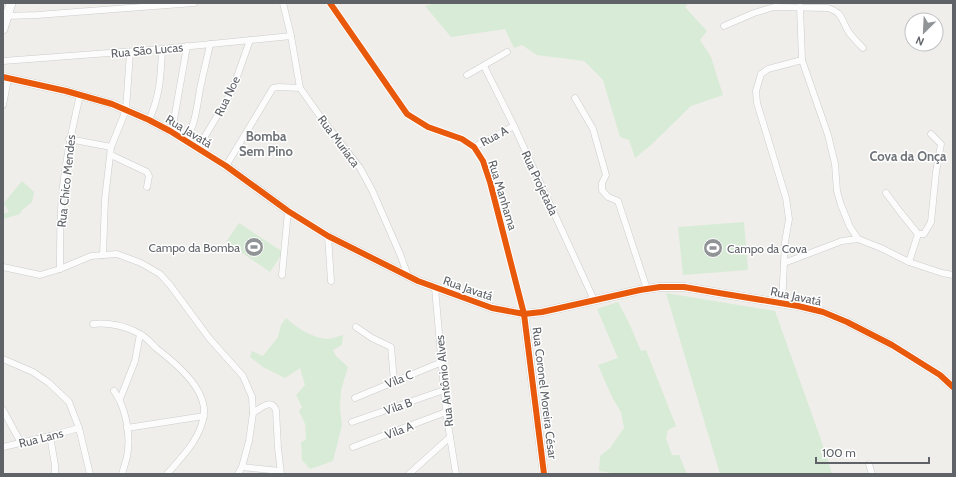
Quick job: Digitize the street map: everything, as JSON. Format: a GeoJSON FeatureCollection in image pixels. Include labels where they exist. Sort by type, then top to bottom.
{"type":"FeatureCollection","features":[{"type":"Feature","properties":{"kind":"main road"},"geometry":{"type":"LineString","coordinates":[[3,29],[11,3]]}},
{"type":"Feature","properties":{"kind":"street"},"geometry":{"type":"LineString","coordinates":[[7,16],[194,3]]}},
{"type":"Feature","properties":{"kind":"street","name":"Rua Muriaca"},"geometry":{"type":"LineString","coordinates":[[283,3],[291,36],[300,88],[360,168],[372,190],[408,276]]}},
{"type":"Feature","properties":{"kind":"street","name":"Rua Manhama"},"geometry":{"type":"LineString","coordinates":[[330,3],[407,114],[428,127],[462,139],[474,147],[483,161],[490,182],[524,314]]}},
{"type":"Feature","properties":{"kind":"street"},"geometry":{"type":"LineString","coordinates":[[724,26],[754,13],[774,7],[819,7],[835,10],[841,15],[848,31],[863,48]]}},
{"type":"Feature","properties":{"kind":"street"},"geometry":{"type":"LineString","coordinates":[[800,7],[802,60],[828,135],[836,164],[837,192],[841,206],[850,227],[858,239]]}},
{"type":"Feature","properties":{"kind":"street","name":"Rua São Lucas"},"geometry":{"type":"LineString","coordinates":[[3,61],[130,52],[291,36]]}},
{"type":"Feature","properties":{"kind":"street","name":"Rua Noe"},"geometry":{"type":"LineString","coordinates":[[198,148],[232,91],[250,40]]}},
{"type":"Feature","properties":{"kind":"street"},"geometry":{"type":"LineString","coordinates":[[186,140],[196,113],[210,44]]}},
{"type":"Feature","properties":{"kind":"street"},"geometry":{"type":"LineString","coordinates":[[170,131],[174,120],[187,46]]}},
{"type":"Feature","properties":{"kind":"street"},"geometry":{"type":"LineString","coordinates":[[149,120],[156,106],[158,96],[162,49]]}},
{"type":"Feature","properties":{"kind":"street"},"geometry":{"type":"LineString","coordinates":[[103,255],[105,199],[111,147],[126,110],[130,52]]}},
{"type":"Feature","properties":{"kind":"street"},"geometry":{"type":"LineString","coordinates":[[467,75],[507,52]]}},
{"type":"Feature","properties":{"kind":"street"},"geometry":{"type":"LineString","coordinates":[[782,304],[785,242],[789,219],[786,198],[757,103],[756,91],[761,74],[768,69],[802,60]]}},
{"type":"Feature","properties":{"kind":"street","name":"Rua Projetada"},"geometry":{"type":"LineString","coordinates":[[484,66],[514,126],[594,300]]}},
{"type":"Feature","properties":{"kind":"street"},"geometry":{"type":"LineString","coordinates":[[3,105],[6,78]]}},
{"type":"Feature","properties":{"kind":"street","name":"Rua Javatá"},"geometry":{"type":"LineString","coordinates":[[6,78],[34,83],[80,95],[126,110],[149,120],[186,140],[328,236],[435,288],[492,308],[524,314],[542,312],[647,289],[660,287],[684,287],[823,312],[847,322],[892,345],[940,375],[953,387]]}},
{"type":"Feature","properties":{"kind":"street"},"geometry":{"type":"LineString","coordinates":[[226,166],[273,88],[300,88]]}},
{"type":"Feature","properties":{"kind":"street","name":"Rua Chico Mendes"},"geometry":{"type":"LineString","coordinates":[[60,269],[61,210],[69,139],[80,95]]}},
{"type":"Feature","properties":{"kind":"street"},"geometry":{"type":"LineString","coordinates":[[575,98],[593,129],[606,175],[602,183],[602,190],[608,197],[618,201],[647,289]]}},
{"type":"Feature","properties":{"kind":"street","name":"Rua A"},"geometry":{"type":"LineString","coordinates":[[474,147],[514,126]]}},
{"type":"Feature","properties":{"kind":"street"},"geometry":{"type":"LineString","coordinates":[[918,234],[924,234],[931,222],[936,172],[942,144],[931,134]]}},
{"type":"Feature","properties":{"kind":"street"},"geometry":{"type":"LineString","coordinates":[[69,139],[111,147]]}},
{"type":"Feature","properties":{"kind":"street"},"geometry":{"type":"LineString","coordinates":[[111,155],[147,172],[149,176],[148,187]]}},
{"type":"Feature","properties":{"kind":"street"},"geometry":{"type":"LineString","coordinates":[[886,193],[918,234]]}},
{"type":"Feature","properties":{"kind":"street"},"geometry":{"type":"LineString","coordinates":[[282,275],[288,210]]}},
{"type":"Feature","properties":{"kind":"street"},"geometry":{"type":"LineString","coordinates":[[909,262],[918,234]]}},
{"type":"Feature","properties":{"kind":"street"},"geometry":{"type":"LineString","coordinates":[[328,236],[331,281]]}},
{"type":"Feature","properties":{"kind":"street"},"geometry":{"type":"LineString","coordinates":[[784,263],[842,241],[858,239],[881,248],[909,262],[953,275]]}},
{"type":"Feature","properties":{"kind":"street"},"geometry":{"type":"LineString","coordinates":[[3,268],[40,275],[60,269],[91,256],[117,254],[141,262],[160,274],[170,284],[209,338],[243,376],[252,397],[253,413],[249,441],[242,467],[238,474]]}},
{"type":"Feature","properties":{"kind":"street","name":"Rua Antônio Alves"},"geometry":{"type":"LineString","coordinates":[[435,288],[446,412],[456,474]]}},
{"type":"Feature","properties":{"kind":"street","name":"Rua Coronel Moreira César"},"geometry":{"type":"LineString","coordinates":[[524,314],[544,474]]}},
{"type":"Feature","properties":{"kind":"street"},"geometry":{"type":"LineString","coordinates":[[93,324],[109,323],[125,327],[140,334],[172,361],[193,383],[202,399],[204,416],[201,428],[181,458],[167,474]]}},
{"type":"Feature","properties":{"kind":"street"},"geometry":{"type":"LineString","coordinates":[[356,327],[372,338],[391,347],[394,381]]}},
{"type":"Feature","properties":{"kind":"street"},"geometry":{"type":"LineString","coordinates":[[120,399],[135,361],[140,334]]}},
{"type":"Feature","properties":{"kind":"street"},"geometry":{"type":"LineString","coordinates":[[3,359],[32,372],[49,383],[69,402],[79,428],[90,474]]}},
{"type":"Feature","properties":{"kind":"street","name":"Vila C"},"geometry":{"type":"LineString","coordinates":[[355,398],[442,362]]}},
{"type":"Feature","properties":{"kind":"street","name":"Vila B"},"geometry":{"type":"LineString","coordinates":[[352,422],[444,390]]}},
{"type":"Feature","properties":{"kind":"street"},"geometry":{"type":"LineString","coordinates":[[114,391],[120,399],[127,428],[128,449],[122,474]]}},
{"type":"Feature","properties":{"kind":"street"},"geometry":{"type":"LineString","coordinates":[[242,467],[280,472],[276,410],[274,405],[270,403],[253,413]]}},
{"type":"Feature","properties":{"kind":"street"},"geometry":{"type":"LineString","coordinates":[[3,410],[21,443]]}},
{"type":"Feature","properties":{"kind":"street","name":"Vila A"},"geometry":{"type":"LineString","coordinates":[[353,447],[446,412]]}},
{"type":"Feature","properties":{"kind":"street"},"geometry":{"type":"LineString","coordinates":[[127,428],[204,416]]}},
{"type":"Feature","properties":{"kind":"street","name":"Rua Lans"},"geometry":{"type":"LineString","coordinates":[[3,447],[79,428]]}},
{"type":"Feature","properties":{"kind":"street"},"geometry":{"type":"LineString","coordinates":[[50,436],[55,474]]}},
{"type":"Feature","properties":{"kind":"street"},"geometry":{"type":"LineString","coordinates":[[409,474],[450,437]]}},
{"type":"Feature","properties":{"kind":"street"},"geometry":{"type":"LineString","coordinates":[[869,464],[872,474]]}},
{"type":"Feature","properties":{"kind":"green space"},"geometry":{"type":"Polygon","coordinates":[[[436,3],[688,3],[685,7],[707,31],[700,40],[711,57],[723,95],[691,106],[651,145],[635,158],[629,140],[620,137],[603,80],[584,61],[537,55],[522,45],[514,48],[505,29],[451,37],[425,6],[436,3]]]}},
{"type":"Feature","properties":{"kind":"green space"},"geometry":{"type":"Polygon","coordinates":[[[22,181],[34,192],[32,202],[22,210],[20,214],[3,219],[3,214],[9,212],[4,203],[22,181]]]}},
{"type":"Feature","properties":{"kind":"green space","name":"Campo da Cova"},"geometry":{"type":"Polygon","coordinates":[[[744,222],[748,270],[683,275],[678,227],[744,222]]]}},
{"type":"Feature","properties":{"kind":"green space","name":"Campo da Bomba"},"geometry":{"type":"Polygon","coordinates":[[[239,223],[283,252],[270,272],[226,242],[239,223]]]}},
{"type":"Feature","properties":{"kind":"green space"},"geometry":{"type":"Polygon","coordinates":[[[666,293],[775,311],[832,474],[720,474],[666,293]]]}},
{"type":"Feature","properties":{"kind":"green space"},"geometry":{"type":"Polygon","coordinates":[[[618,302],[641,351],[646,350],[676,426],[668,430],[666,438],[672,455],[679,455],[687,474],[618,474],[599,471],[600,456],[610,448],[624,428],[621,412],[612,397],[598,365],[618,358],[597,309],[618,302]]]}},
{"type":"Feature","properties":{"kind":"green space"},"geometry":{"type":"Polygon","coordinates":[[[286,318],[300,329],[316,337],[328,339],[343,335],[342,345],[333,350],[336,356],[348,367],[341,390],[340,409],[342,425],[333,461],[310,469],[302,460],[301,442],[306,440],[305,424],[299,411],[302,407],[296,395],[305,385],[300,368],[285,378],[263,367],[250,357],[252,351],[263,356],[278,337],[281,325],[286,318]]]}},
{"type":"Feature","properties":{"kind":"cycle path"},"geometry":{"type":"LineString","coordinates":[[330,3],[407,114],[428,127],[462,139],[474,147],[483,161],[490,182],[524,314],[544,474]]}},
{"type":"Feature","properties":{"kind":"cycle path"},"geometry":{"type":"LineString","coordinates":[[3,77],[66,91],[112,104],[149,120],[170,131],[226,166],[288,211],[328,236],[418,281],[492,308],[524,314],[542,312],[640,290],[660,287],[684,287],[798,306],[823,312],[847,322],[892,345],[940,375],[953,387]]}},
{"type":"Feature","properties":{"kind":"place","name":"Campo da Bomba"},"geometry":{"type":"Point","coordinates":[254,247]}},
{"type":"Feature","properties":{"kind":"place","name":"Campo da Cova"},"geometry":{"type":"Point","coordinates":[713,248]}},
{"type":"Feature","properties":{"kind":"district","name":"Bomba Sem Pino"},"geometry":{"type":"Point","coordinates":[266,144]}},
{"type":"Feature","properties":{"kind":"district","name":"Cova da Onça"},"geometry":{"type":"Point","coordinates":[908,156]}}]}
